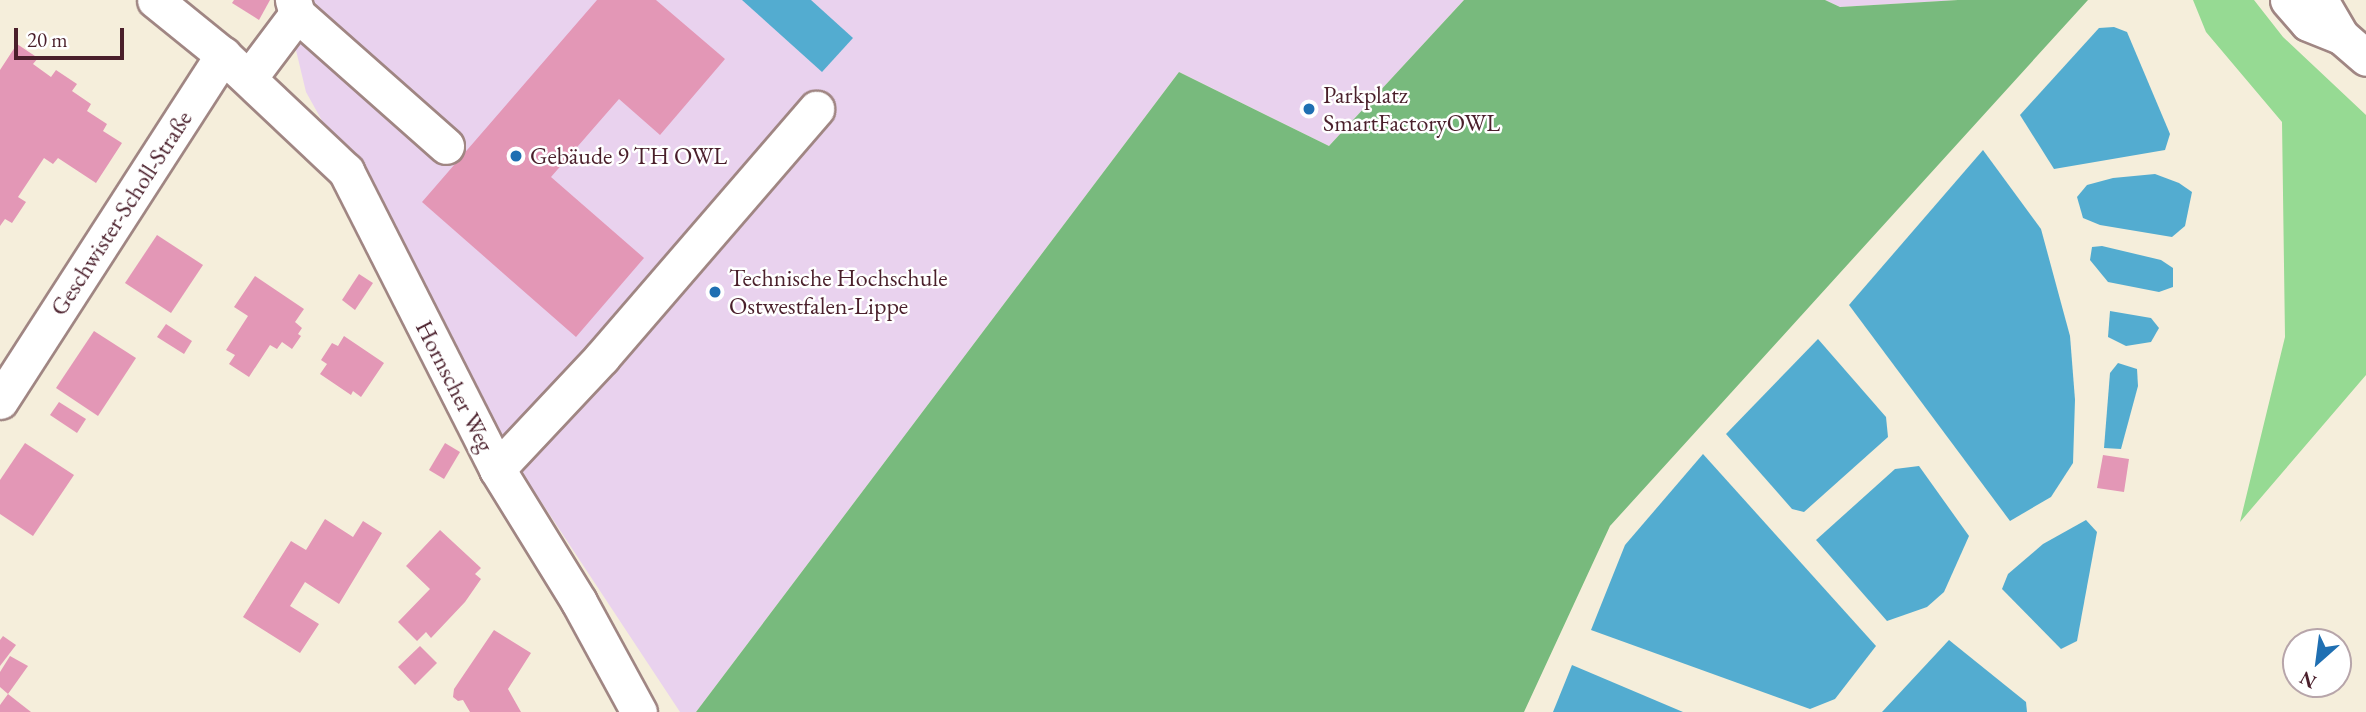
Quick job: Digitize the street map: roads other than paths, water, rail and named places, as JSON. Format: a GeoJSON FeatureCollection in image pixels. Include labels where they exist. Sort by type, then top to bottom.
{"type":"FeatureCollection","features":[{"type":"Feature","properties":{"kind":"street"},"geometry":{"type":"LineString","coordinates":[[155,0],[249,78],[295,7],[446,146]]}},
{"type":"Feature","properties":{"kind":"street"},"geometry":{"type":"LineString","coordinates":[[2288,0],[2308,23],[2353,47]]}},
{"type":"Feature","properties":{"kind":"street"},"geometry":{"type":"LineString","coordinates":[[2320,0],[2353,47]]}},
{"type":"Feature","properties":{"kind":"street","name":"Geschwister-Scholl-Straße"},"geometry":{"type":"LineString","coordinates":[[0,401],[223,55]]}},
{"type":"Feature","properties":{"kind":"street","name":"Hornscher Weg"},"geometry":{"type":"LineString","coordinates":[[249,78],[346,172],[497,469],[579,602],[639,712]]}},
{"type":"Feature","properties":{"kind":"street"},"geometry":{"type":"LineString","coordinates":[[497,469],[602,357],[816,109]]}},
{"type":"Feature","properties":{"kind":"water"},"geometry":{"type":"Polygon","coordinates":[[[742,0],[811,0],[853,38],[822,72],[742,0]]]}},
{"type":"Feature","properties":{"kind":"water"},"geometry":{"type":"Polygon","coordinates":[[[2114,27],[2127,32],[2170,134],[2165,150],[2054,169],[2020,115],[2099,28],[2114,27]]]}},
{"type":"Feature","properties":{"kind":"water"},"geometry":{"type":"Polygon","coordinates":[[[1983,150],[2041,229],[2070,336],[2075,400],[2073,463],[2051,497],[2010,521],[1849,305],[1983,150]]]}},
{"type":"Feature","properties":{"kind":"water"},"geometry":{"type":"Polygon","coordinates":[[[2155,174],[2179,183],[2192,192],[2185,226],[2172,237],[2100,225],[2083,218],[2077,197],[2087,185],[2113,178],[2155,174]]]}},
{"type":"Feature","properties":{"kind":"water"},"geometry":{"type":"Polygon","coordinates":[[[2102,246],[2161,260],[2173,268],[2173,287],[2159,292],[2108,282],[2090,260],[2092,247],[2102,246]]]}},
{"type":"Feature","properties":{"kind":"water"},"geometry":{"type":"Polygon","coordinates":[[[2110,311],[2151,318],[2159,328],[2151,342],[2126,346],[2108,337],[2110,311]]]}},
{"type":"Feature","properties":{"kind":"water"},"geometry":{"type":"Polygon","coordinates":[[[1818,339],[1886,417],[1888,437],[1804,512],[1792,509],[1726,434],[1818,339]]]}},
{"type":"Feature","properties":{"kind":"water"},"geometry":{"type":"Polygon","coordinates":[[[2118,363],[2137,369],[2138,386],[2121,449],[2104,448],[2110,373],[2118,363]]]}},
{"type":"Feature","properties":{"kind":"water"},"geometry":{"type":"Polygon","coordinates":[[[1703,454],[1876,646],[1835,699],[1810,709],[1591,630],[1625,545],[1703,454]]]}},
{"type":"Feature","properties":{"kind":"water"},"geometry":{"type":"Polygon","coordinates":[[[1919,466],[1969,536],[1944,592],[1927,607],[1887,621],[1816,540],[1895,469],[1919,466]]]}},
{"type":"Feature","properties":{"kind":"water"},"geometry":{"type":"Polygon","coordinates":[[[2086,520],[2097,532],[2077,641],[2061,649],[2002,589],[2008,574],[2043,544],[2086,520]]]}},
{"type":"Feature","properties":{"kind":"water"},"geometry":{"type":"Polygon","coordinates":[[[1949,640],[2026,702],[2027,712],[1882,712],[1949,640]]]}},
{"type":"Feature","properties":{"kind":"water"},"geometry":{"type":"Polygon","coordinates":[[[1572,665],[1683,712],[1553,712],[1572,665]]]}},
{"type":"Feature","properties":{"kind":"place","name":"Parkplatz SmartFactoryOWL"},"geometry":{"type":"Point","coordinates":[1309,109]}},
{"type":"Feature","properties":{"kind":"place","name":"Gebäude 9 TH OWL"},"geometry":{"type":"Point","coordinates":[516,156]}},
{"type":"Feature","properties":{"kind":"place","name":"Technische Hochschule Ostwestfalen-Lippe"},"geometry":{"type":"Point","coordinates":[715,292]}}]}
